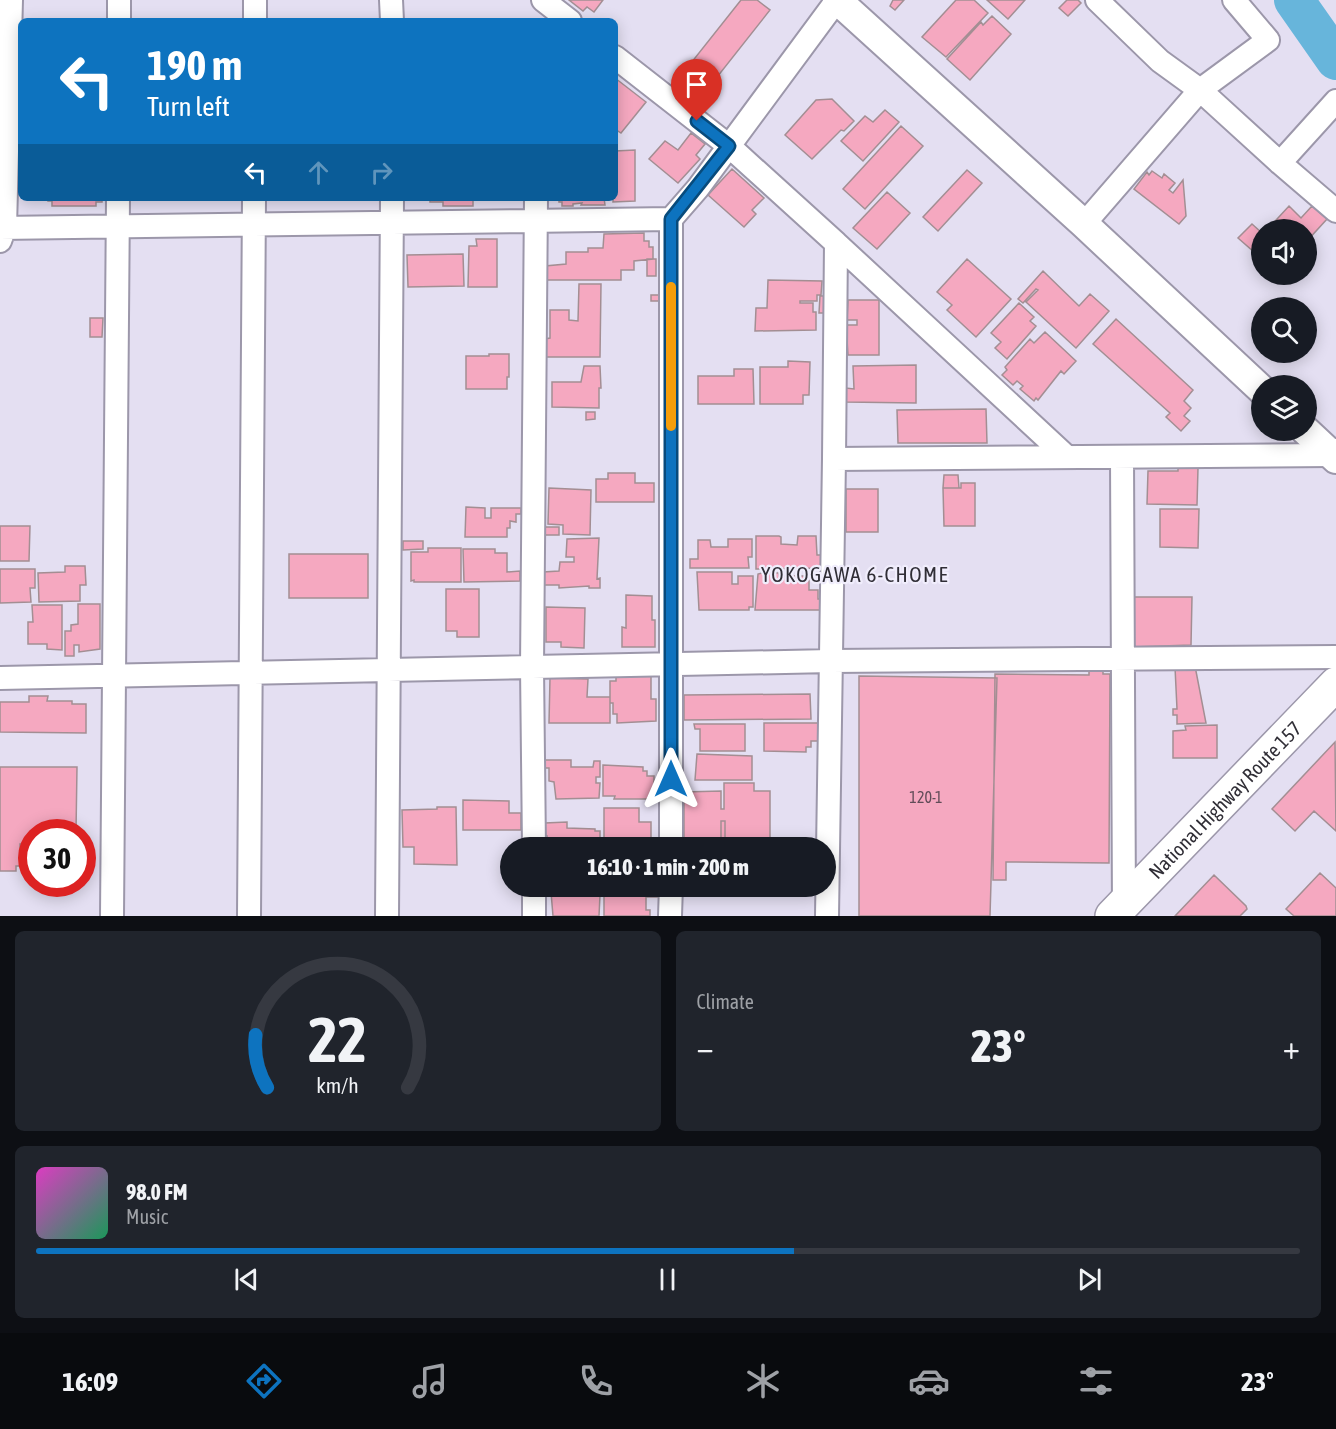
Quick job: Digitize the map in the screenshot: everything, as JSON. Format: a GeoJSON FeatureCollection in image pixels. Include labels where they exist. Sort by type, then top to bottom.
{"type":"FeatureCollection","features":[{"type":"Feature","properties":{"kind":"highway","name":"National Highway Route 157"},"geometry":{"type":"LineString","coordinates":[[1120,912],[1336,684]]}},
{"type":"Feature","properties":{"kind":"street"},"geometry":{"type":"LineString","coordinates":[[11,0],[2,232],[118,226],[671,219]]}},
{"type":"Feature","properties":{"kind":"street"},"geometry":{"type":"LineString","coordinates":[[119,0],[119,18]]}},
{"type":"Feature","properties":{"kind":"street"},"geometry":{"type":"LineString","coordinates":[[255,0],[255,18]]}},
{"type":"Feature","properties":{"kind":"street"},"geometry":{"type":"LineString","coordinates":[[392,0],[392,18]]}},
{"type":"Feature","properties":{"kind":"street"},"geometry":{"type":"LineString","coordinates":[[538,18],[541,0],[566,18]]}},
{"type":"Feature","properties":{"kind":"street"},"geometry":{"type":"LineString","coordinates":[[671,837],[671,219],[729,146],[837,0],[1084,224],[1251,380]]}},
{"type":"Feature","properties":{"kind":"street"},"geometry":{"type":"LineString","coordinates":[[1097,0],[1160,61],[1200,90],[1336,211]]}},
{"type":"Feature","properties":{"kind":"street"},"geometry":{"type":"LineString","coordinates":[[1084,224],[1200,90],[1268,40],[1234,0]]}},
{"type":"Feature","properties":{"kind":"street"},"geometry":{"type":"LineString","coordinates":[[618,59],[729,146],[1067,458]]}},
{"type":"Feature","properties":{"kind":"street"},"geometry":{"type":"LineString","coordinates":[[1280,163],[1336,101]]}},
{"type":"Feature","properties":{"kind":"street"},"geometry":{"type":"LineString","coordinates":[[112,916],[118,201]]}},
{"type":"Feature","properties":{"kind":"street"},"geometry":{"type":"LineString","coordinates":[[249,916],[254,201]]}},
{"type":"Feature","properties":{"kind":"street"},"geometry":{"type":"LineString","coordinates":[[387,916],[392,201]]}},
{"type":"Feature","properties":{"kind":"street"},"geometry":{"type":"LineString","coordinates":[[534,837],[532,668],[536,201]]}},
{"type":"Feature","properties":{"kind":"street"},"geometry":{"type":"LineString","coordinates":[[827,916],[836,243]]}},
{"type":"Feature","properties":{"kind":"street"},"geometry":{"type":"LineString","coordinates":[[1317,440],[1335,455]]}},
{"type":"Feature","properties":{"kind":"street"},"geometry":{"type":"LineString","coordinates":[[834,459],[1335,455]]}},
{"type":"Feature","properties":{"kind":"street"},"geometry":{"type":"LineString","coordinates":[[1120,912],[1122,457]]}},
{"type":"Feature","properties":{"kind":"street"},"geometry":{"type":"LineString","coordinates":[[0,678],[831,661],[1336,657]]}},
{"type":"Feature","properties":{"kind":"street"},"geometry":{"type":"LineString","coordinates":[[534,897],[534,916]]}},
{"type":"Feature","properties":{"kind":"street"},"geometry":{"type":"LineString","coordinates":[[670,897],[670,916]]}},
{"type":"Feature","properties":{"kind":"building"},"geometry":{"type":"Polygon","coordinates":[[[569,0],[603,0],[594,12],[587,7],[583,11],[569,0]]]}},
{"type":"Feature","properties":{"kind":"building"},"geometry":{"type":"Polygon","coordinates":[[[741,0],[757,0],[770,10],[710,86],[687,68],[741,0]]]}},
{"type":"Feature","properties":{"kind":"building"},"geometry":{"type":"Polygon","coordinates":[[[893,0],[904,0],[895,10],[890,6],[893,0]]]}},
{"type":"Feature","properties":{"kind":"building"},"geometry":{"type":"Polygon","coordinates":[[[956,0],[974,0],[988,13],[946,57],[922,37],[956,0]]]}},
{"type":"Feature","properties":{"kind":"building"},"geometry":{"type":"Polygon","coordinates":[[[987,0],[1025,0],[1008,19],[987,0]]]}},
{"type":"Feature","properties":{"kind":"building"},"geometry":{"type":"Polygon","coordinates":[[[1067,0],[1078,0],[1081,3],[1068,16],[1059,8],[1067,0]]]}},
{"type":"Feature","properties":{"kind":"building"},"geometry":{"type":"Polygon","coordinates":[[[992,16],[1011,34],[970,80],[947,59],[981,22],[983,25],[992,16]]]}},
{"type":"Feature","properties":{"kind":"building"},"geometry":{"type":"Polygon","coordinates":[[[618,80],[646,102],[621,133],[618,131],[618,80]]]}},
{"type":"Feature","properties":{"kind":"building"},"geometry":{"type":"Polygon","coordinates":[[[832,99],[854,121],[844,131],[841,130],[812,159],[785,135],[816,100],[832,99]]]}},
{"type":"Feature","properties":{"kind":"building"},"geometry":{"type":"Polygon","coordinates":[[[885,110],[899,122],[863,161],[841,141],[865,116],[873,122],[885,110]]]}},
{"type":"Feature","properties":{"kind":"building"},"geometry":{"type":"Polygon","coordinates":[[[901,126],[923,146],[865,209],[843,189],[901,126]]]}},
{"type":"Feature","properties":{"kind":"building"},"geometry":{"type":"Polygon","coordinates":[[[691,133],[705,144],[696,155],[700,159],[678,183],[649,159],[665,141],[678,150],[691,133]]]}},
{"type":"Feature","properties":{"kind":"building"},"geometry":{"type":"Polygon","coordinates":[[[635,150],[635,201],[613,202],[618,201],[618,151],[635,150]]]}},
{"type":"Feature","properties":{"kind":"building"},"geometry":{"type":"Polygon","coordinates":[[[732,169],[764,198],[752,210],[756,214],[744,227],[708,195],[732,169]]]}},
{"type":"Feature","properties":{"kind":"building"},"geometry":{"type":"Polygon","coordinates":[[[967,170],[982,183],[938,231],[923,217],[967,170]]]}},
{"type":"Feature","properties":{"kind":"building"},"geometry":{"type":"Polygon","coordinates":[[[1152,171],[1162,178],[1164,174],[1175,183],[1169,190],[1173,193],[1183,180],[1186,216],[1179,224],[1134,189],[1147,172],[1149,175],[1152,171]]]}},
{"type":"Feature","properties":{"kind":"building"},"geometry":{"type":"Polygon","coordinates":[[[887,192],[910,213],[877,249],[853,228],[887,192]]]}},
{"type":"Feature","properties":{"kind":"building"},"geometry":{"type":"Polygon","coordinates":[[[52,201],[102,201],[96,202],[96,206],[52,206],[52,201]]]}},
{"type":"Feature","properties":{"kind":"building"},"geometry":{"type":"Polygon","coordinates":[[[473,201],[473,206],[443,206],[443,202],[430,202],[473,201]]]}},
{"type":"Feature","properties":{"kind":"building"},"geometry":{"type":"Polygon","coordinates":[[[604,201],[605,205],[581,205],[582,203],[562,206],[562,202],[559,202],[604,201]]]}},
{"type":"Feature","properties":{"kind":"building"},"geometry":{"type":"Polygon","coordinates":[[[1289,206],[1301,218],[1312,206],[1327,219],[1317,230],[1317,219],[1277,219],[1289,206]]]}},
{"type":"Feature","properties":{"kind":"building"},"geometry":{"type":"Polygon","coordinates":[[[1251,225],[1251,249],[1238,238],[1251,225]]]}},
{"type":"Feature","properties":{"kind":"building"},"geometry":{"type":"Polygon","coordinates":[[[644,233],[644,241],[649,241],[649,247],[653,247],[653,259],[634,261],[634,270],[621,270],[621,280],[545,280],[545,266],[566,264],[566,252],[588,252],[588,248],[603,248],[604,234],[644,233]]]}},
{"type":"Feature","properties":{"kind":"building"},"geometry":{"type":"Polygon","coordinates":[[[476,239],[497,239],[497,287],[468,287],[469,246],[477,246],[476,239]]]}},
{"type":"Feature","properties":{"kind":"building"},"geometry":{"type":"Polygon","coordinates":[[[463,254],[464,286],[408,287],[407,255],[463,254]]]}},
{"type":"Feature","properties":{"kind":"building"},"geometry":{"type":"Polygon","coordinates":[[[647,259],[656,259],[656,276],[647,276],[647,259]]]}},
{"type":"Feature","properties":{"kind":"building"},"geometry":{"type":"Polygon","coordinates":[[[967,259],[1011,299],[976,337],[947,310],[952,305],[937,292],[967,259]]]}},
{"type":"Feature","properties":{"kind":"building"},"geometry":{"type":"Polygon","coordinates":[[[1043,271],[1079,306],[1090,294],[1109,311],[1076,348],[1026,302],[1038,290],[1036,289],[1023,303],[1018,299],[1043,271]]]}},
{"type":"Feature","properties":{"kind":"building"},"geometry":{"type":"Polygon","coordinates":[[[768,280],[822,281],[821,295],[817,295],[817,301],[800,301],[800,303],[813,303],[813,312],[816,312],[816,330],[755,331],[756,308],[767,308],[768,280]]]}},
{"type":"Feature","properties":{"kind":"building"},"geometry":{"type":"Polygon","coordinates":[[[579,284],[601,284],[600,357],[544,357],[544,339],[550,338],[550,310],[569,310],[569,320],[578,321],[579,284]]]}},
{"type":"Feature","properties":{"kind":"building"},"geometry":{"type":"Polygon","coordinates":[[[651,295],[660,295],[660,301],[651,301],[651,295]]]}},
{"type":"Feature","properties":{"kind":"building"},"geometry":{"type":"Polygon","coordinates":[[[820,296],[824,296],[824,313],[819,313],[820,296]]]}},
{"type":"Feature","properties":{"kind":"building"},"geometry":{"type":"Polygon","coordinates":[[[848,300],[879,300],[879,355],[848,355],[846,325],[857,325],[857,320],[847,320],[848,300]]]}},
{"type":"Feature","properties":{"kind":"building"},"geometry":{"type":"Polygon","coordinates":[[[1019,303],[1034,317],[1030,321],[1036,326],[1007,359],[995,348],[1001,342],[991,333],[1019,303]]]}},
{"type":"Feature","properties":{"kind":"building"},"geometry":{"type":"Polygon","coordinates":[[[90,318],[103,318],[102,337],[90,337],[90,318]]]}},
{"type":"Feature","properties":{"kind":"building"},"geometry":{"type":"Polygon","coordinates":[[[1116,319],[1193,390],[1184,401],[1191,408],[1184,416],[1190,421],[1181,431],[1166,417],[1170,413],[1093,344],[1116,319]]]}},
{"type":"Feature","properties":{"kind":"building"},"geometry":{"type":"Polygon","coordinates":[[[1045,332],[1076,361],[1064,374],[1061,371],[1038,400],[1036,398],[1034,401],[1020,389],[1023,386],[1017,381],[1013,385],[1002,375],[1007,370],[1005,367],[1030,339],[1034,343],[1045,332]]]}},
{"type":"Feature","properties":{"kind":"building"},"geometry":{"type":"Polygon","coordinates":[[[489,354],[509,354],[507,389],[466,389],[466,356],[489,356],[489,354]]]}},
{"type":"Feature","properties":{"kind":"building"},"geometry":{"type":"Polygon","coordinates":[[[788,361],[810,362],[809,395],[803,395],[803,404],[760,404],[760,367],[788,367],[788,361]]]}},
{"type":"Feature","properties":{"kind":"building"},"geometry":{"type":"Polygon","coordinates":[[[916,365],[916,403],[846,402],[846,388],[854,389],[853,366],[916,365]]]}},
{"type":"Feature","properties":{"kind":"building"},"geometry":{"type":"Polygon","coordinates":[[[916,365],[916,403],[846,402],[846,388],[854,389],[853,366],[916,365]]]}},
{"type":"Feature","properties":{"kind":"building"},"geometry":{"type":"Polygon","coordinates":[[[584,366],[600,366],[599,408],[552,407],[552,382],[581,382],[584,366]]]}},
{"type":"Feature","properties":{"kind":"building"},"geometry":{"type":"Polygon","coordinates":[[[734,369],[753,369],[754,404],[698,404],[698,376],[734,376],[734,369]]]}},
{"type":"Feature","properties":{"kind":"building"},"geometry":{"type":"Polygon","coordinates":[[[986,409],[987,443],[898,443],[897,410],[986,409]]]}},
{"type":"Feature","properties":{"kind":"building"},"geometry":{"type":"Polygon","coordinates":[[[586,412],[595,412],[595,419],[586,420],[586,412]]]}},
{"type":"Feature","properties":{"kind":"building"},"geometry":{"type":"Polygon","coordinates":[[[1178,468],[1198,468],[1197,505],[1147,504],[1148,471],[1178,471],[1178,468]]]}},
{"type":"Feature","properties":{"kind":"building"},"geometry":{"type":"Polygon","coordinates":[[[608,473],[635,473],[635,483],[654,483],[654,502],[596,502],[596,479],[608,479],[608,473]]]}},
{"type":"Feature","properties":{"kind":"building"},"geometry":{"type":"Polygon","coordinates":[[[944,475],[958,475],[959,488],[943,488],[944,475]]]}},
{"type":"Feature","properties":{"kind":"building"},"geometry":{"type":"Polygon","coordinates":[[[961,483],[975,483],[975,526],[944,526],[943,488],[961,488],[961,483]]]}},
{"type":"Feature","properties":{"kind":"building"},"geometry":{"type":"Polygon","coordinates":[[[549,488],[591,490],[590,535],[563,534],[563,525],[548,524],[549,488]]]}},
{"type":"Feature","properties":{"kind":"building"},"geometry":{"type":"Polygon","coordinates":[[[846,489],[878,489],[878,532],[846,532],[846,489]]]}},
{"type":"Feature","properties":{"kind":"building"},"geometry":{"type":"Polygon","coordinates":[[[466,507],[485,508],[485,518],[491,518],[491,508],[521,508],[521,514],[516,514],[516,522],[510,521],[507,537],[465,537],[466,507]]]}},
{"type":"Feature","properties":{"kind":"building"},"geometry":{"type":"Polygon","coordinates":[[[1160,509],[1199,509],[1198,548],[1160,547],[1160,509]]]}},
{"type":"Feature","properties":{"kind":"building"},"geometry":{"type":"Polygon","coordinates":[[[0,526],[30,526],[29,561],[0,561],[0,526]]]}},
{"type":"Feature","properties":{"kind":"building"},"geometry":{"type":"Polygon","coordinates":[[[543,527],[559,527],[559,535],[543,535],[543,527]]]}},
{"type":"Feature","properties":{"kind":"building"},"geometry":{"type":"Polygon","coordinates":[[[756,536],[779,536],[781,544],[797,545],[798,536],[816,536],[817,555],[822,555],[822,568],[756,569],[756,536]]]}},
{"type":"Feature","properties":{"kind":"building"},"geometry":{"type":"Polygon","coordinates":[[[599,538],[597,579],[600,578],[600,588],[589,588],[589,586],[559,588],[559,585],[543,585],[543,572],[559,571],[560,562],[574,562],[574,557],[566,557],[567,539],[599,538]]]}},
{"type":"Feature","properties":{"kind":"building"},"geometry":{"type":"Polygon","coordinates":[[[728,539],[752,539],[752,557],[748,557],[749,568],[690,568],[690,559],[698,559],[698,540],[710,540],[711,547],[728,547],[728,539]]]}},
{"type":"Feature","properties":{"kind":"building"},"geometry":{"type":"Polygon","coordinates":[[[403,541],[423,541],[423,549],[403,550],[403,541]]]}},
{"type":"Feature","properties":{"kind":"building"},"geometry":{"type":"Polygon","coordinates":[[[428,548],[461,548],[461,582],[411,581],[411,552],[428,552],[428,548]]]}},
{"type":"Feature","properties":{"kind":"building"},"geometry":{"type":"Polygon","coordinates":[[[463,549],[495,549],[495,553],[507,553],[507,572],[520,571],[520,581],[464,582],[463,549]]]}},
{"type":"Feature","properties":{"kind":"building"},"geometry":{"type":"Polygon","coordinates":[[[289,554],[368,554],[368,598],[289,598],[289,554]]]}},
{"type":"Feature","properties":{"kind":"building"},"geometry":{"type":"Polygon","coordinates":[[[65,566],[85,566],[86,585],[80,585],[80,601],[39,602],[38,573],[65,572],[65,566]]]}},
{"type":"Feature","properties":{"kind":"building"},"geometry":{"type":"Polygon","coordinates":[[[0,569],[35,569],[35,588],[30,588],[31,602],[0,603],[0,569]]]}},
{"type":"Feature","properties":{"kind":"building"},"geometry":{"type":"Polygon","coordinates":[[[697,572],[732,572],[732,584],[738,584],[738,576],[753,576],[753,607],[749,607],[749,610],[699,610],[697,572]]]}},
{"type":"Feature","properties":{"kind":"building"},"geometry":{"type":"Polygon","coordinates":[[[779,573],[779,576],[809,576],[809,590],[818,590],[818,599],[822,599],[822,610],[755,610],[758,574],[779,573]]]}},
{"type":"Feature","properties":{"kind":"building"},"geometry":{"type":"Polygon","coordinates":[[[446,589],[479,589],[479,637],[457,637],[457,631],[446,631],[446,589]]]}},
{"type":"Feature","properties":{"kind":"building"},"geometry":{"type":"Polygon","coordinates":[[[626,595],[652,596],[655,647],[622,647],[622,627],[626,628],[626,595]]]}},
{"type":"Feature","properties":{"kind":"building"},"geometry":{"type":"Polygon","coordinates":[[[1134,597],[1192,597],[1191,645],[1133,647],[1134,597]]]}},
{"type":"Feature","properties":{"kind":"building"},"geometry":{"type":"Polygon","coordinates":[[[78,604],[100,604],[100,649],[79,652],[79,645],[74,645],[74,656],[65,656],[65,631],[71,631],[71,625],[78,624],[78,604]]]}},
{"type":"Feature","properties":{"kind":"building"},"geometry":{"type":"Polygon","coordinates":[[[32,605],[62,605],[62,650],[47,649],[47,644],[28,644],[28,622],[33,622],[32,605]]]}},
{"type":"Feature","properties":{"kind":"building"},"geometry":{"type":"Polygon","coordinates":[[[546,607],[585,608],[584,648],[561,647],[561,642],[546,642],[546,607]]]}},
{"type":"Feature","properties":{"kind":"building"},"geometry":{"type":"Polygon","coordinates":[[[1195,666],[1206,723],[1177,724],[1177,715],[1173,715],[1173,709],[1177,709],[1175,667],[1195,666]]]}},
{"type":"Feature","properties":{"kind":"building"},"geometry":{"type":"Polygon","coordinates":[[[1089,668],[1103,668],[1103,674],[1110,674],[1109,863],[1006,862],[1006,880],[993,880],[995,674],[1089,675],[1089,668]]]}},
{"type":"Feature","properties":{"kind":"building"},"geometry":{"type":"Polygon","coordinates":[[[616,676],[651,676],[651,699],[656,699],[656,721],[617,723],[617,714],[613,714],[613,703],[610,703],[610,681],[616,681],[616,676]]]}},
{"type":"Feature","properties":{"kind":"building"},"geometry":{"type":"Polygon","coordinates":[[[859,676],[997,678],[990,916],[859,916],[859,676]]]}},
{"type":"Feature","properties":{"kind":"building"},"geometry":{"type":"Polygon","coordinates":[[[550,678],[588,679],[587,697],[610,697],[610,723],[549,723],[550,678]]]}},
{"type":"Feature","properties":{"kind":"building"},"geometry":{"type":"Polygon","coordinates":[[[810,694],[811,719],[684,720],[684,695],[810,694]]]}},
{"type":"Feature","properties":{"kind":"building"},"geometry":{"type":"Polygon","coordinates":[[[29,696],[48,696],[47,701],[72,701],[72,704],[86,704],[86,733],[0,732],[0,702],[29,702],[29,696]]]}},
{"type":"Feature","properties":{"kind":"building"},"geometry":{"type":"Polygon","coordinates":[[[764,723],[818,723],[818,741],[811,741],[811,747],[806,747],[806,752],[764,751],[764,723]]]}},
{"type":"Feature","properties":{"kind":"building"},"geometry":{"type":"Polygon","coordinates":[[[694,724],[745,724],[745,751],[700,751],[700,729],[695,729],[694,724]]]}},
{"type":"Feature","properties":{"kind":"building"},"geometry":{"type":"Polygon","coordinates":[[[1217,725],[1217,758],[1173,758],[1173,731],[1186,730],[1185,726],[1217,725]]]}},
{"type":"Feature","properties":{"kind":"building"},"geometry":{"type":"Polygon","coordinates":[[[1335,742],[1336,831],[1314,811],[1295,831],[1272,809],[1335,742]]]}},
{"type":"Feature","properties":{"kind":"building"},"geometry":{"type":"Polygon","coordinates":[[[1335,742],[1336,831],[1314,811],[1295,831],[1272,809],[1335,742]]]}},
{"type":"Feature","properties":{"kind":"building"},"geometry":{"type":"Polygon","coordinates":[[[697,754],[752,756],[752,780],[695,780],[697,754]]]}},
{"type":"Feature","properties":{"kind":"building"},"geometry":{"type":"Polygon","coordinates":[[[545,760],[571,760],[571,767],[593,767],[594,761],[600,761],[600,777],[596,777],[596,783],[600,783],[599,798],[556,799],[554,782],[549,781],[549,768],[545,768],[545,760]]]}},
{"type":"Feature","properties":{"kind":"building"},"geometry":{"type":"Polygon","coordinates":[[[603,765],[643,767],[643,771],[647,771],[647,776],[654,776],[654,787],[658,787],[658,799],[614,799],[615,796],[603,796],[603,765]]]}},
{"type":"Feature","properties":{"kind":"building"},"geometry":{"type":"Polygon","coordinates":[[[0,767],[77,767],[76,819],[18,819],[18,866],[16,866],[16,871],[0,871],[0,767]]]}},
{"type":"Feature","properties":{"kind":"building"},"geometry":{"type":"Polygon","coordinates":[[[724,783],[754,783],[754,791],[770,791],[770,837],[684,837],[684,792],[721,791],[721,809],[724,809],[724,783]]]}},
{"type":"Feature","properties":{"kind":"building"},"geometry":{"type":"Polygon","coordinates":[[[463,800],[509,801],[509,813],[521,813],[521,830],[463,830],[463,800]]]}},
{"type":"Feature","properties":{"kind":"building"},"geometry":{"type":"Polygon","coordinates":[[[437,807],[456,807],[457,865],[414,864],[414,847],[403,847],[402,810],[437,809],[437,807]]]}},
{"type":"Feature","properties":{"kind":"building"},"geometry":{"type":"Polygon","coordinates":[[[604,808],[639,808],[639,822],[651,822],[651,837],[604,837],[604,808]]]}},
{"type":"Feature","properties":{"kind":"building"},"geometry":{"type":"Polygon","coordinates":[[[721,821],[725,821],[725,837],[721,837],[721,821]]]}},
{"type":"Feature","properties":{"kind":"building"},"geometry":{"type":"Polygon","coordinates":[[[567,822],[567,828],[595,829],[595,831],[600,831],[600,837],[547,837],[545,836],[545,823],[567,822]]]}},
{"type":"Feature","properties":{"kind":"building"},"geometry":{"type":"Polygon","coordinates":[[[1320,873],[1336,888],[1336,916],[1294,916],[1286,909],[1320,873]]]}},
{"type":"Feature","properties":{"kind":"building"},"geometry":{"type":"Polygon","coordinates":[[[1214,875],[1247,909],[1240,916],[1175,916],[1214,875]]]}},
{"type":"Feature","properties":{"kind":"building"},"geometry":{"type":"Polygon","coordinates":[[[551,897],[600,897],[599,916],[553,916],[551,897]]]}},
{"type":"Feature","properties":{"kind":"building"},"geometry":{"type":"Polygon","coordinates":[[[604,897],[646,897],[646,910],[650,910],[650,916],[604,916],[604,897]]]}},
{"type":"Feature","properties":{"kind":"waterway"},"geometry":{"type":"LineString","coordinates":[[1294,0],[1336,60]]}},
{"type":"Feature","properties":{"kind":"slow traffic"},"geometry":{"type":"LineString","coordinates":[[671,287],[671,426]]}},
{"type":"Feature","properties":{"kind":"district","name":"YOKOGAWA 6-CHOME"},"geometry":{"type":"Point","coordinates":[855,574]}},
{"type":"Feature","properties":{"kind":"route"},"geometry":{"type":"LineString","coordinates":[[671,779],[671,219],[698,188],[729,146],[697,121]]}}]}
